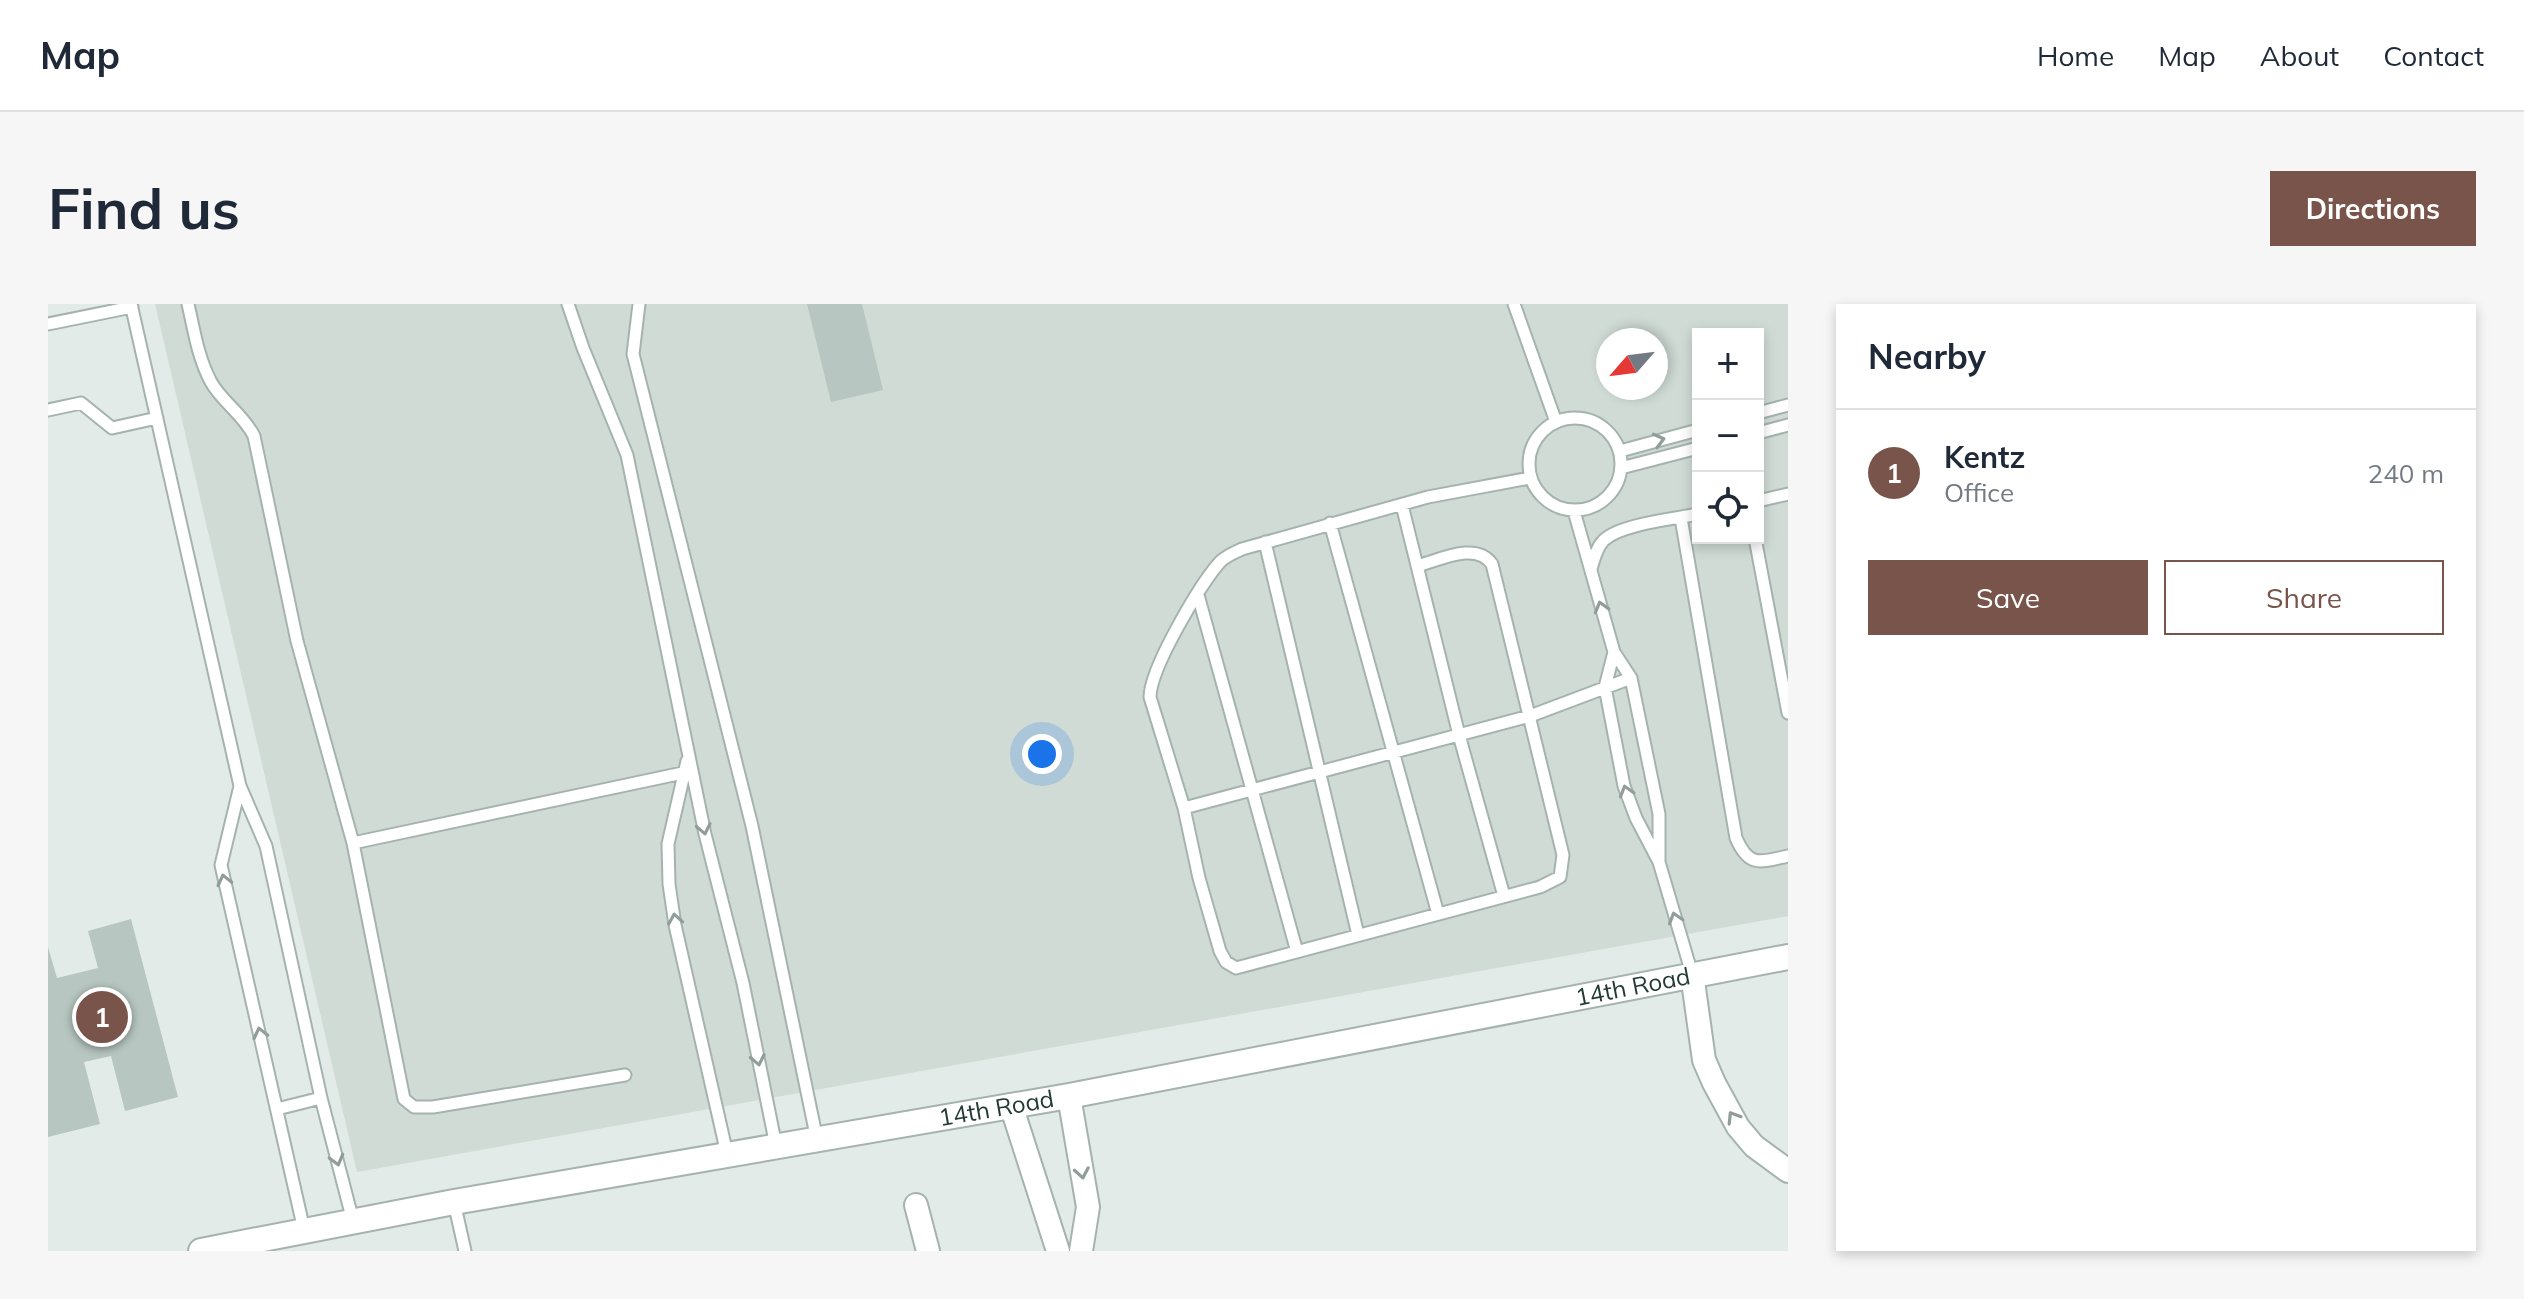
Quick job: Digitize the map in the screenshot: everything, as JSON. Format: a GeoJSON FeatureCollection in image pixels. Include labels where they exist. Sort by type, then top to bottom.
{"type":"FeatureCollection","features":[{"type":"Feature","properties":{"kind":"street","name":"14th Road"},"geometry":{"type":"LineString","coordinates":[[201,1251],[454,1202],[1069,1096],[1788,957]]}},
{"type":"Feature","properties":{"kind":"street"},"geometry":{"type":"LineString","coordinates":[[1692,974],[1704,1060],[1714,1083],[1738,1127],[1754,1146],[1788,1171]]}},
{"type":"Feature","properties":{"kind":"street"},"geometry":{"type":"LineString","coordinates":[[1069,1096],[1088,1207],[1081,1251]]}},
{"type":"Feature","properties":{"kind":"street"},"geometry":{"type":"LineString","coordinates":[[1011,1105],[1058,1251]]}},
{"type":"Feature","properties":{"kind":"street"},"geometry":{"type":"LineString","coordinates":[[916,1205],[928,1251]]}},
{"type":"Feature","properties":{"kind":"lane"},"geometry":{"type":"LineString","coordinates":[[188,304],[200,357],[212,384],[247,423],[254,436],[297,641],[353,843],[401,1089],[410,1105],[433,1107],[625,1075]]}},
{"type":"Feature","properties":{"kind":"lane"},"geometry":{"type":"LineString","coordinates":[[568,304],[627,455],[689,752],[689,772],[743,983],[776,1146]]}},
{"type":"Feature","properties":{"kind":"lane"},"geometry":{"type":"LineString","coordinates":[[639,304],[633,354],[752,826],[817,1140]]}},
{"type":"Feature","properties":{"kind":"lane"},"geometry":{"type":"LineString","coordinates":[[1513,305],[1556,422]]}},
{"type":"Feature","properties":{"kind":"lane"},"geometry":{"type":"LineString","coordinates":[[48,324],[131,306],[240,786],[266,846],[321,1098],[353,1221]]}},
{"type":"Feature","properties":{"kind":"lane"},"geometry":{"type":"LineString","coordinates":[[48,410],[81,403],[112,428],[157,418]]}},
{"type":"Feature","properties":{"kind":"lane"},"geometry":{"type":"LineString","coordinates":[[1764,411],[1788,405]]}},
{"type":"Feature","properties":{"kind":"lane"},"geometry":{"type":"LineString","coordinates":[[1566,418],[1586,418],[1603,427],[1616,441],[1620,451],[1620,480],[1609,496],[1594,508],[1574,511],[1555,507],[1540,495],[1530,478],[1528,459],[1534,440],[1556,422],[1566,418]]}},
{"type":"Feature","properties":{"kind":"lane"},"geometry":{"type":"LineString","coordinates":[[1764,431],[1788,425]]}},
{"type":"Feature","properties":{"kind":"lane"},"geometry":{"type":"LineString","coordinates":[[1620,451],[1692,432]]}},
{"type":"Feature","properties":{"kind":"lane"},"geometry":{"type":"LineString","coordinates":[[1621,468],[1692,450]]}},
{"type":"Feature","properties":{"kind":"lane"},"geometry":{"type":"LineString","coordinates":[[1417,566],[1471,552],[1487,556],[1496,576],[1563,855],[1560,877],[1549,884],[1236,968],[1226,962],[1220,951],[1199,878],[1184,808],[1153,709],[1150,686],[1162,657],[1198,595],[1222,560],[1242,549],[1428,497],[1530,478]]}},
{"type":"Feature","properties":{"kind":"lane"},"geometry":{"type":"LineString","coordinates":[[1764,500],[1788,494]]}},
{"type":"Feature","properties":{"kind":"lane"},"geometry":{"type":"LineString","coordinates":[[1402,505],[1459,735],[1504,896]]}},
{"type":"Feature","properties":{"kind":"lane"},"geometry":{"type":"LineString","coordinates":[[1574,511],[1614,652],[1631,678],[1659,814],[1659,862]]}},
{"type":"Feature","properties":{"kind":"lane"},"geometry":{"type":"LineString","coordinates":[[1591,569],[1596,552],[1603,541],[1612,535],[1692,515]]}},
{"type":"Feature","properties":{"kind":"lane"},"geometry":{"type":"LineString","coordinates":[[1681,518],[1736,838],[1744,854],[1751,860],[1760,863],[1788,856]]}},
{"type":"Feature","properties":{"kind":"lane"},"geometry":{"type":"LineString","coordinates":[[1330,523],[1438,914]]}},
{"type":"Feature","properties":{"kind":"lane"},"geometry":{"type":"LineString","coordinates":[[1265,542],[1358,935]]}},
{"type":"Feature","properties":{"kind":"lane"},"geometry":{"type":"LineString","coordinates":[[1756,544],[1788,713]]}},
{"type":"Feature","properties":{"kind":"lane"},"geometry":{"type":"LineString","coordinates":[[1198,595],[1297,952]]}},
{"type":"Feature","properties":{"kind":"lane"},"geometry":{"type":"LineString","coordinates":[[1614,652],[1605,687],[1624,786],[1636,818],[1659,862],[1692,974]]}},
{"type":"Feature","properties":{"kind":"lane"},"geometry":{"type":"LineString","coordinates":[[1184,808],[1530,716],[1631,678]]}},
{"type":"Feature","properties":{"kind":"lane"},"geometry":{"type":"LineString","coordinates":[[353,843],[689,772]]}},
{"type":"Feature","properties":{"kind":"lane"},"geometry":{"type":"LineString","coordinates":[[689,772],[668,844],[669,884],[675,925],[727,1154]]}},
{"type":"Feature","properties":{"kind":"lane"},"geometry":{"type":"LineString","coordinates":[[240,786],[221,865],[304,1230]]}},
{"type":"Feature","properties":{"kind":"lane"},"geometry":{"type":"LineString","coordinates":[[277,1109],[321,1098]]}},
{"type":"Feature","properties":{"kind":"lane"},"geometry":{"type":"LineString","coordinates":[[454,1202],[465,1251]]}},
{"type":"Feature","properties":{"kind":"shaded area"},"geometry":{"type":"Polygon","coordinates":[[[155,304],[1788,304],[1788,916],[357,1172],[155,304]]]}},
{"type":"Feature","properties":{"kind":"building"},"geometry":{"type":"Polygon","coordinates":[[[807,304],[862,304],[883,390],[831,402],[807,304]]]}},
{"type":"Feature","properties":{"kind":"building"},"geometry":{"type":"Polygon","coordinates":[[[131,919],[178,1097],[125,1111],[111,1056],[84,1062],[100,1124],[48,1137],[48,947],[57,978],[98,968],[88,931],[131,919]]]}},
{"type":"Feature","properties":{"kind":"place","name":"Kentz"},"geometry":{"type":"Point","coordinates":[102,1017]}}]}
